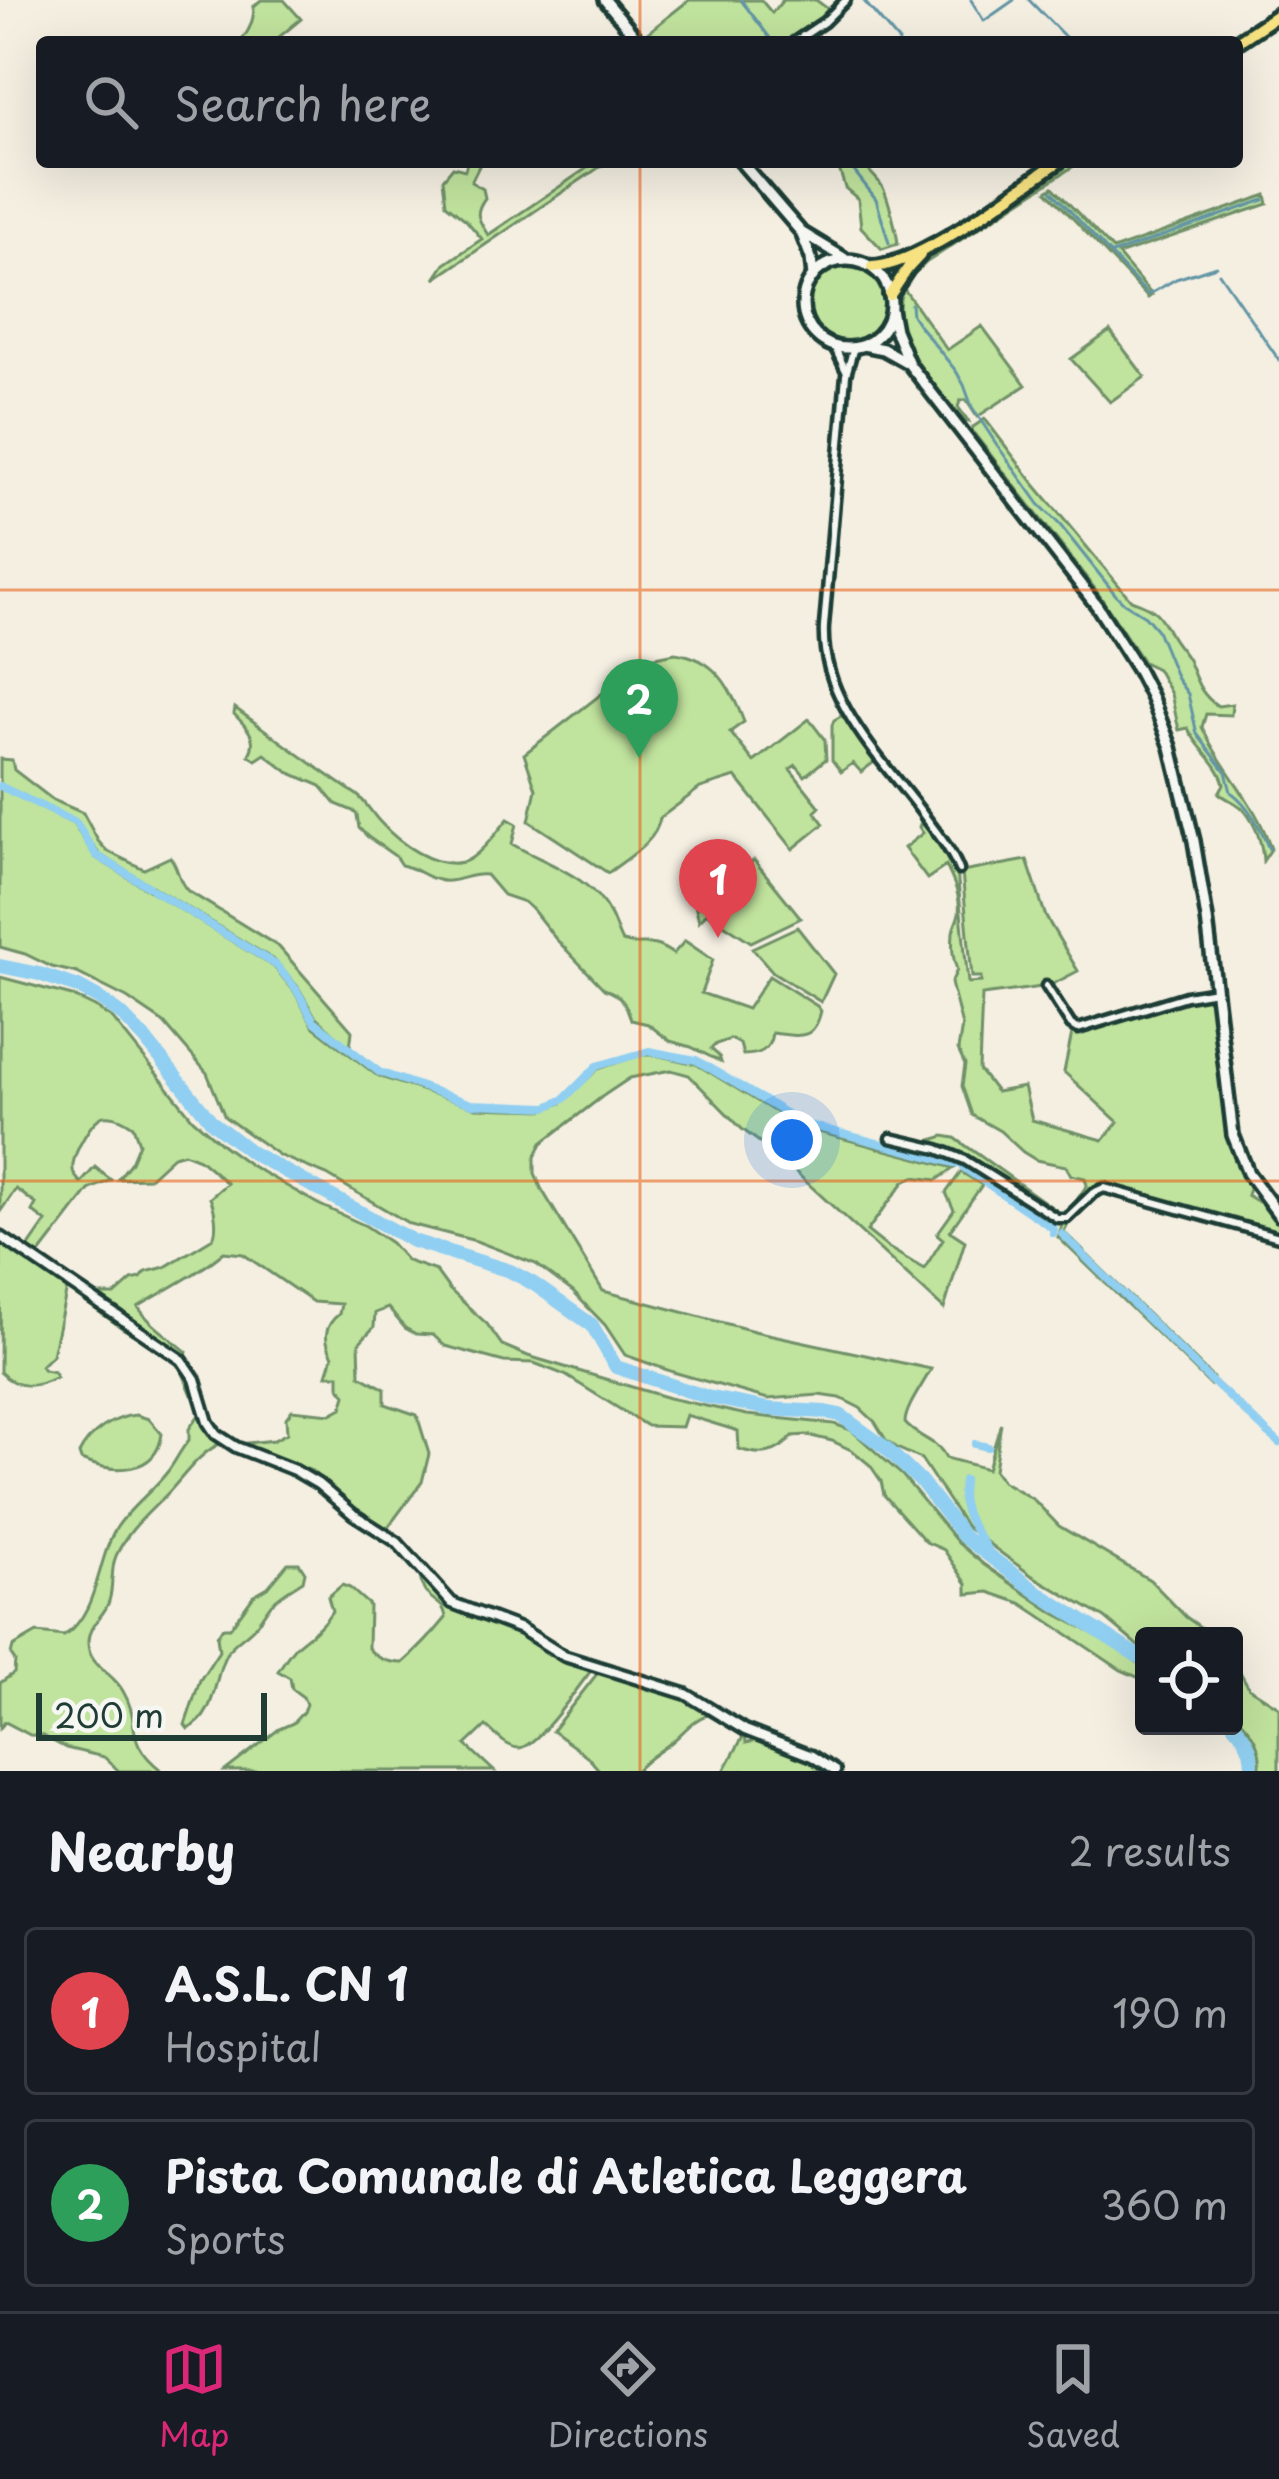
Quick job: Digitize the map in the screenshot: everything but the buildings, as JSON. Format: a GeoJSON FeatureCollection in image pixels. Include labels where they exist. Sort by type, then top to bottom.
{"type":"FeatureCollection","features":[{"type":"Feature","properties":{"kind":"highway"},"geometry":{"type":"LineString","coordinates":[[1243,38],[1279,14]]}},
{"type":"Feature","properties":{"kind":"highway"},"geometry":{"type":"LineString","coordinates":[[872,267],[900,262],[925,250],[1049,168]]}},
{"type":"Feature","properties":{"kind":"highway"},"geometry":{"type":"LineString","coordinates":[[890,295],[925,250]]}},
{"type":"Feature","properties":{"kind":"main road"},"geometry":{"type":"LineString","coordinates":[[605,0],[635,36]]}},
{"type":"Feature","properties":{"kind":"main road"},"geometry":{"type":"LineString","coordinates":[[746,168],[801,232],[834,254],[872,267],[886,282],[909,364],[1096,606],[1138,670],[1171,747],[1194,841],[1232,1135],[1248,1173],[1279,1215]]}},
{"type":"Feature","properties":{"kind":"main road"},"geometry":{"type":"LineString","coordinates":[[801,232],[812,258],[813,277],[804,300],[813,331],[834,346],[884,349],[909,364]]}},
{"type":"Feature","properties":{"kind":"main road"},"geometry":{"type":"LineString","coordinates":[[813,277],[826,265],[849,260]]}},
{"type":"Feature","properties":{"kind":"main road"},"geometry":{"type":"LineString","coordinates":[[859,346],[883,329],[891,309]]}},
{"type":"Feature","properties":{"kind":"street"},"geometry":{"type":"LineString","coordinates":[[803,36],[846,0]]}},
{"type":"Feature","properties":{"kind":"street"},"geometry":{"type":"LineString","coordinates":[[834,346],[846,375]]}},
{"type":"Feature","properties":{"kind":"street"},"geometry":{"type":"LineString","coordinates":[[859,346],[846,375],[824,626],[826,659],[843,704],[943,842],[958,870]]}},
{"type":"Feature","properties":{"kind":"street"},"geometry":{"type":"LineString","coordinates":[[1046,986],[1078,1029],[1216,991]]}},
{"type":"Feature","properties":{"kind":"street"},"geometry":{"type":"LineString","coordinates":[[891,1138],[964,1160],[1057,1218],[1067,1219],[1093,1192],[1104,1188],[1279,1237]]}},
{"type":"Feature","properties":{"kind":"street"},"geometry":{"type":"LineString","coordinates":[[0,1236],[178,1357],[192,1374],[216,1434],[318,1484],[394,1540],[452,1603],[515,1627],[564,1656],[686,1694],[745,1730],[812,1756],[836,1771]]}},
{"type":"Feature","properties":{"kind":"green space"},"geometry":{"type":"Polygon","coordinates":[[[261,0],[284,0],[301,19],[280,36],[244,36],[254,6],[261,0]]]}},
{"type":"Feature","properties":{"kind":"green space"},"geometry":{"type":"Polygon","coordinates":[[[689,0],[761,0],[772,13],[783,0],[816,0],[832,12],[798,36],[646,34],[689,0]]]}},
{"type":"Feature","properties":{"kind":"green space"},"geometry":{"type":"Polygon","coordinates":[[[452,168],[478,168],[471,182],[483,189],[479,217],[488,235],[587,168],[598,168],[435,279],[445,264],[482,239],[446,204],[443,179],[452,168]]]}},
{"type":"Feature","properties":{"kind":"green space"},"geometry":{"type":"Polygon","coordinates":[[[839,168],[867,168],[884,191],[898,244],[882,249],[861,227],[858,199],[845,188],[839,168]]]}},
{"type":"Feature","properties":{"kind":"green space"},"geometry":{"type":"Polygon","coordinates":[[[1059,168],[1071,168],[927,262],[904,289],[947,350],[982,326],[1026,385],[977,417],[966,400],[960,401],[958,407],[969,422],[920,366],[901,324],[899,302],[906,281],[922,261],[1059,168]]]}},
{"type":"Feature","properties":{"kind":"green space"},"geometry":{"type":"Polygon","coordinates":[[[1053,187],[1113,250],[1266,195],[1268,204],[1118,255],[1152,295],[1148,298],[1047,191],[1053,187]]]}},
{"type":"Feature","properties":{"kind":"green space"},"geometry":{"type":"Polygon","coordinates":[[[847,266],[874,277],[885,304],[874,331],[847,342],[820,331],[809,304],[820,277],[847,266]]]}},
{"type":"Feature","properties":{"kind":"green space"},"geometry":{"type":"Polygon","coordinates":[[[1110,331],[1145,377],[1110,402],[1071,359],[1110,331]]]}},
{"type":"Feature","properties":{"kind":"green space"},"geometry":{"type":"Polygon","coordinates":[[[985,419],[1131,600],[1160,617],[1206,696],[1218,706],[1232,704],[1231,715],[1206,714],[1202,727],[1265,832],[1271,849],[1263,861],[1249,816],[1219,793],[1224,784],[1218,769],[1188,728],[1179,730],[1171,694],[1157,669],[1143,662],[1096,590],[972,431],[985,419]]]}},
{"type":"Feature","properties":{"kind":"green space"},"geometry":{"type":"Polygon","coordinates":[[[675,653],[701,661],[720,677],[744,722],[730,732],[754,762],[809,719],[825,740],[826,759],[805,776],[796,765],[790,769],[820,807],[815,812],[824,824],[793,849],[736,777],[700,788],[660,818],[647,842],[608,873],[529,821],[536,789],[524,754],[640,664],[675,653]]]}},
{"type":"Feature","properties":{"kind":"green space"},"geometry":{"type":"Polygon","coordinates":[[[235,708],[357,795],[389,831],[418,853],[440,862],[469,860],[508,819],[517,824],[512,844],[568,872],[592,890],[622,942],[651,944],[673,954],[685,941],[713,960],[701,993],[747,1009],[769,976],[817,1006],[821,1011],[818,1021],[804,1035],[772,1033],[766,1047],[754,1054],[743,1055],[740,1044],[731,1039],[716,1044],[711,1049],[721,1062],[670,1041],[648,1024],[631,1020],[622,1000],[604,989],[533,910],[503,895],[486,875],[444,881],[401,865],[359,828],[353,811],[336,804],[321,786],[288,772],[265,754],[256,760],[249,755],[252,738],[234,714],[235,708]]]}},
{"type":"Feature","properties":{"kind":"green space"},"geometry":{"type":"Polygon","coordinates":[[[843,715],[877,760],[861,772],[853,763],[841,772],[832,760],[832,725],[843,715]]]}},
{"type":"Feature","properties":{"kind":"green space"},"geometry":{"type":"Polygon","coordinates":[[[0,759],[12,760],[14,770],[53,800],[83,813],[107,851],[144,869],[170,857],[188,891],[279,947],[352,1031],[350,1048],[315,1016],[274,960],[99,854],[74,820],[0,784],[0,759]]]}},
{"type":"Feature","properties":{"kind":"green space"},"geometry":{"type":"Polygon","coordinates":[[[0,788],[73,824],[96,858],[274,967],[314,1027],[384,1078],[476,1108],[544,1110],[562,1103],[598,1069],[655,1055],[696,1064],[800,1127],[954,1168],[937,1180],[914,1177],[904,1182],[867,1231],[924,1269],[943,1239],[937,1234],[954,1210],[946,1193],[961,1172],[982,1185],[950,1231],[965,1241],[944,1309],[777,1155],[742,1129],[689,1075],[671,1070],[630,1078],[542,1143],[535,1157],[541,1188],[603,1291],[754,1331],[931,1369],[908,1410],[905,1423],[910,1428],[946,1458],[987,1469],[1001,1423],[994,1470],[1002,1481],[1034,1500],[1059,1526],[1150,1580],[1200,1627],[1135,1627],[1135,1643],[1105,1618],[1031,1575],[966,1527],[921,1459],[886,1440],[860,1408],[840,1398],[768,1399],[625,1355],[605,1325],[573,1292],[536,1264],[476,1241],[410,1224],[327,1175],[280,1156],[225,1117],[207,1073],[164,1023],[77,973],[0,947],[0,788]]]}},
{"type":"Feature","properties":{"kind":"green space"},"geometry":{"type":"Polygon","coordinates":[[[922,819],[957,871],[968,983],[981,982],[981,977],[972,977],[962,872],[1027,860],[1046,917],[1078,971],[1049,986],[982,995],[979,1070],[996,1092],[1024,1087],[1032,1120],[1103,1140],[1118,1122],[1064,1072],[1072,1033],[1211,995],[1227,1135],[1250,1186],[1247,1195],[1279,1222],[1279,1234],[1108,1186],[1097,1187],[1069,1214],[1059,1216],[967,1158],[923,1143],[944,1136],[955,1138],[1060,1213],[1069,1211],[1087,1185],[1085,1178],[1071,1175],[1066,1166],[1036,1160],[972,1115],[962,1086],[965,1065],[958,1050],[962,1026],[951,983],[957,970],[952,942],[959,900],[946,866],[927,879],[904,848],[923,833],[922,819]]]}},
{"type":"Feature","properties":{"kind":"green space"},"geometry":{"type":"Polygon","coordinates":[[[754,860],[801,918],[751,942],[707,913],[699,921],[695,904],[754,860]]]}},
{"type":"Feature","properties":{"kind":"green space"},"geometry":{"type":"Polygon","coordinates":[[[797,927],[834,974],[821,1002],[773,972],[752,948],[797,927]]]}},
{"type":"Feature","properties":{"kind":"green space"},"geometry":{"type":"Polygon","coordinates":[[[0,977],[72,996],[113,1019],[193,1119],[224,1146],[318,1204],[366,1226],[407,1261],[436,1271],[502,1345],[669,1398],[851,1430],[903,1476],[958,1543],[1054,1613],[1120,1648],[1135,1660],[1135,1676],[1021,1603],[989,1592],[967,1594],[967,1584],[944,1550],[926,1542],[884,1495],[870,1465],[853,1451],[807,1435],[793,1436],[769,1452],[747,1451],[739,1449],[738,1431],[686,1415],[682,1427],[647,1426],[565,1375],[534,1363],[504,1362],[445,1346],[433,1335],[405,1328],[388,1308],[375,1313],[374,1327],[359,1343],[360,1375],[385,1389],[385,1404],[417,1415],[429,1454],[422,1482],[386,1530],[354,1510],[312,1471],[238,1444],[274,1440],[287,1433],[286,1418],[292,1410],[331,1414],[342,1408],[346,1395],[339,1386],[339,1375],[327,1375],[333,1356],[328,1328],[341,1304],[313,1302],[243,1254],[224,1252],[138,1307],[187,1352],[185,1358],[93,1295],[115,1295],[132,1280],[165,1267],[213,1238],[210,1198],[227,1183],[199,1159],[184,1153],[173,1156],[149,1178],[118,1179],[139,1143],[133,1126],[104,1116],[89,1129],[73,1168],[81,1183],[95,1167],[111,1180],[89,1190],[36,1259],[26,1251],[46,1222],[32,1211],[36,1204],[16,1189],[0,1212],[0,977]]]}},
{"type":"Feature","properties":{"kind":"green space"},"geometry":{"type":"Polygon","coordinates":[[[1069,1221],[1064,1232],[1213,1378],[1210,1385],[1058,1237],[1063,1222],[1069,1221]]]}},
{"type":"Feature","properties":{"kind":"green space"},"geometry":{"type":"Polygon","coordinates":[[[1,1240],[174,1357],[191,1378],[197,1395],[192,1395],[170,1356],[67,1289],[52,1355],[41,1366],[56,1377],[27,1385],[6,1378],[0,1372],[1,1240]]]}},
{"type":"Feature","properties":{"kind":"green space"},"geometry":{"type":"Polygon","coordinates":[[[201,1412],[210,1432],[222,1443],[200,1458],[127,1537],[114,1561],[109,1601],[88,1641],[92,1657],[129,1703],[141,1749],[162,1771],[119,1771],[104,1757],[66,1748],[5,1722],[0,1728],[0,1683],[14,1673],[13,1647],[37,1633],[64,1636],[75,1626],[91,1600],[117,1527],[171,1467],[201,1412]]]}},
{"type":"Feature","properties":{"kind":"green space"},"geometry":{"type":"Polygon","coordinates":[[[136,1415],[149,1419],[162,1434],[151,1458],[119,1469],[81,1460],[83,1446],[95,1433],[136,1415]]]}},
{"type":"Feature","properties":{"kind":"green space"},"geometry":{"type":"Polygon","coordinates":[[[288,1563],[299,1563],[305,1572],[303,1581],[275,1600],[229,1650],[209,1706],[188,1729],[185,1725],[200,1680],[219,1651],[217,1636],[222,1628],[230,1628],[254,1595],[268,1587],[288,1563]]]}},
{"type":"Feature","properties":{"kind":"green space"},"geometry":{"type":"Polygon","coordinates":[[[419,1572],[453,1606],[593,1668],[537,1737],[514,1747],[486,1726],[466,1745],[494,1771],[225,1771],[303,1712],[303,1697],[292,1689],[290,1678],[278,1671],[293,1649],[328,1617],[332,1611],[328,1597],[342,1585],[369,1605],[368,1648],[375,1655],[403,1663],[420,1647],[446,1618],[442,1606],[424,1589],[419,1572]]]}},
{"type":"Feature","properties":{"kind":"green space"},"geometry":{"type":"Polygon","coordinates":[[[600,1670],[685,1696],[742,1731],[709,1714],[636,1771],[600,1771],[552,1731],[600,1670]]]}},
{"type":"Feature","properties":{"kind":"green space"},"geometry":{"type":"Polygon","coordinates":[[[1243,1677],[1249,1688],[1279,1707],[1279,1771],[1259,1771],[1260,1754],[1246,1726],[1243,1677]]]}},
{"type":"Feature","properties":{"kind":"green space"},"geometry":{"type":"Polygon","coordinates":[[[745,1733],[746,1743],[752,1736],[831,1771],[724,1771],[745,1733]]]}},
{"type":"Feature","properties":{"kind":"waterway"},"geometry":{"type":"LineString","coordinates":[[741,0],[768,36]]}},
{"type":"Feature","properties":{"kind":"waterway"},"geometry":{"type":"LineString","coordinates":[[863,0],[894,36]]}},
{"type":"Feature","properties":{"kind":"waterway"},"geometry":{"type":"LineString","coordinates":[[971,0],[984,21],[1014,0]]}},
{"type":"Feature","properties":{"kind":"waterway"},"geometry":{"type":"LineString","coordinates":[[1029,0],[1064,36]]}},
{"type":"Feature","properties":{"kind":"waterway"},"geometry":{"type":"LineString","coordinates":[[852,168],[876,199],[889,243]]}},
{"type":"Feature","properties":{"kind":"waterway"},"geometry":{"type":"LineString","coordinates":[[1051,190],[1148,295],[1176,279],[1216,266]]}},
{"type":"Feature","properties":{"kind":"waterway"},"geometry":{"type":"LineString","coordinates":[[1112,254],[1264,200]]}},
{"type":"Feature","properties":{"kind":"waterway"},"geometry":{"type":"LineString","coordinates":[[1219,273],[1279,360]]}},
{"type":"Feature","properties":{"kind":"waterway"},"geometry":{"type":"LineString","coordinates":[[911,304],[912,315],[956,371],[972,407],[1039,504],[1115,594],[1157,630],[1188,694],[1197,734],[1226,772],[1231,792],[1249,811],[1269,849]]}},
{"type":"Feature","properties":{"kind":"waterway"},"geometry":{"type":"LineString","coordinates":[[0,786],[76,823],[96,855],[149,887]]}},
{"type":"Feature","properties":{"kind":"waterway"},"geometry":{"type":"LineString","coordinates":[[153,890],[276,965],[314,1021],[379,1072],[471,1104],[547,1107],[564,1099],[597,1066],[649,1051],[696,1060],[802,1123],[957,1164]]}},
{"type":"Feature","properties":{"kind":"waterway"},"geometry":{"type":"LineString","coordinates":[[0,966],[39,974],[98,998],[146,1040],[212,1122],[252,1153],[413,1241],[510,1271],[534,1284],[592,1325],[616,1367],[707,1397],[840,1415],[886,1448],[923,1484],[964,1537],[1040,1594],[1135,1654]]}},
{"type":"Feature","properties":{"kind":"waterway"},"geometry":{"type":"LineString","coordinates":[[964,1168],[1054,1229],[1053,1233]]}},
{"type":"Feature","properties":{"kind":"waterway"},"geometry":{"type":"LineString","coordinates":[[1062,1234],[1213,1383]]}},
{"type":"Feature","properties":{"kind":"waterway"},"geometry":{"type":"LineString","coordinates":[[1216,1385],[1279,1443]]}},
{"type":"Feature","properties":{"kind":"waterway"},"geometry":{"type":"LineString","coordinates":[[975,1444],[988,1447]]}},
{"type":"Feature","properties":{"kind":"waterway"},"geometry":{"type":"LineString","coordinates":[[964,1480],[965,1512],[993,1559]]}},
{"type":"Feature","properties":{"kind":"waterway"},"geometry":{"type":"LineString","coordinates":[[1243,1735],[1251,1771]]}},
{"type":"Feature","properties":{"kind":"place","name":"Pista Comunale di Atletica Leggera"},"geometry":{"type":"Point","coordinates":[639,758]}},
{"type":"Feature","properties":{"kind":"place","name":"A.S.L. CN 1"},"geometry":{"type":"Point","coordinates":[718,938]}}]}
